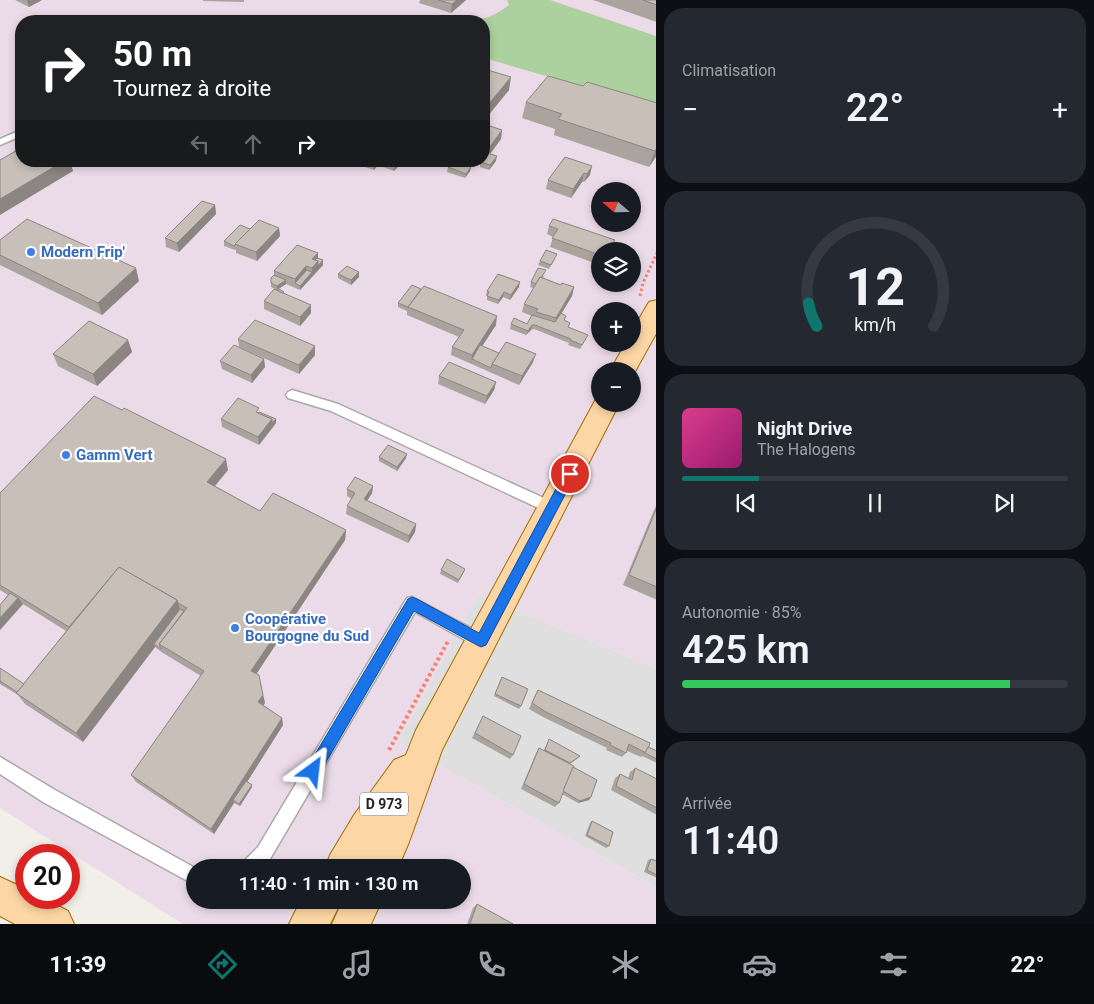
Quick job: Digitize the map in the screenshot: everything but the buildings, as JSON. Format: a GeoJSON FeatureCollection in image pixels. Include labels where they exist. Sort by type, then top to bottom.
{"type":"FeatureCollection","features":[{"type":"Feature","properties":{"kind":"main road"},"geometry":{"type":"LineString","coordinates":[[626,362],[647,306]]}},
{"type":"Feature","properties":{"kind":"main road","name":"D 973"},"geometry":{"type":"LineString","coordinates":[[382,859],[428,742],[602,412]]}},
{"type":"Feature","properties":{"kind":"main road","name":"D 973"},"geometry":{"type":"LineString","coordinates":[[348,859],[367,828],[428,742]]}},
{"type":"Feature","properties":{"kind":"main road"},"geometry":{"type":"LineString","coordinates":[[0,896],[55,924]]}},
{"type":"Feature","properties":{"kind":"main road"},"geometry":{"type":"LineString","coordinates":[[308,924],[317,909]]}},
{"type":"Feature","properties":{"kind":"main road"},"geometry":{"type":"LineString","coordinates":[[351,924],[358,909]]}},
{"type":"Feature","properties":{"kind":"lane"},"geometry":{"type":"LineString","coordinates":[[0,142],[15,136]]}},
{"type":"Feature","properties":{"kind":"lane"},"geometry":{"type":"LineString","coordinates":[[292,395],[334,406],[552,508]]}},
{"type":"Feature","properties":{"kind":"lane"},"geometry":{"type":"LineString","coordinates":[[258,859],[264,853],[412,603],[481,641]]}},
{"type":"Feature","properties":{"kind":"lane"},"geometry":{"type":"LineString","coordinates":[[0,765],[50,796],[186,872]]}},
{"type":"Feature","properties":{"kind":"path"},"geometry":{"type":"LineString","coordinates":[[647,306],[643,283],[656,252]]}},
{"type":"Feature","properties":{"kind":"shaded area"},"geometry":{"type":"Polygon","coordinates":[[[0,0],[656,0],[656,668],[478,595],[398,742],[656,887],[656,924],[183,924],[80,859],[80,844],[57,844],[0,808],[0,0]]]}},
{"type":"Feature","properties":{"kind":"shaded area"},"geometry":{"type":"Polygon","coordinates":[[[478,595],[656,668],[656,887],[398,742],[478,595]]]}},
{"type":"Feature","properties":{"kind":"green space"},"geometry":{"type":"Polygon","coordinates":[[[507,0],[550,0],[656,36],[656,108],[490,60],[490,16],[509,5],[507,0]]]}},
{"type":"Feature","properties":{"kind":"place","name":"Modern Frip'"},"geometry":{"type":"Point","coordinates":[31,252]}},
{"type":"Feature","properties":{"kind":"place","name":"Gamm Vert"},"geometry":{"type":"Point","coordinates":[66,455]}},
{"type":"Feature","properties":{"kind":"place","name":"Coopérative Bourgogne du Sud"},"geometry":{"type":"Point","coordinates":[235,628]}},
{"type":"Feature","properties":{"kind":"route"},"geometry":{"type":"LineString","coordinates":[[313,771],[412,603],[481,641],[570,474]]}}]}
